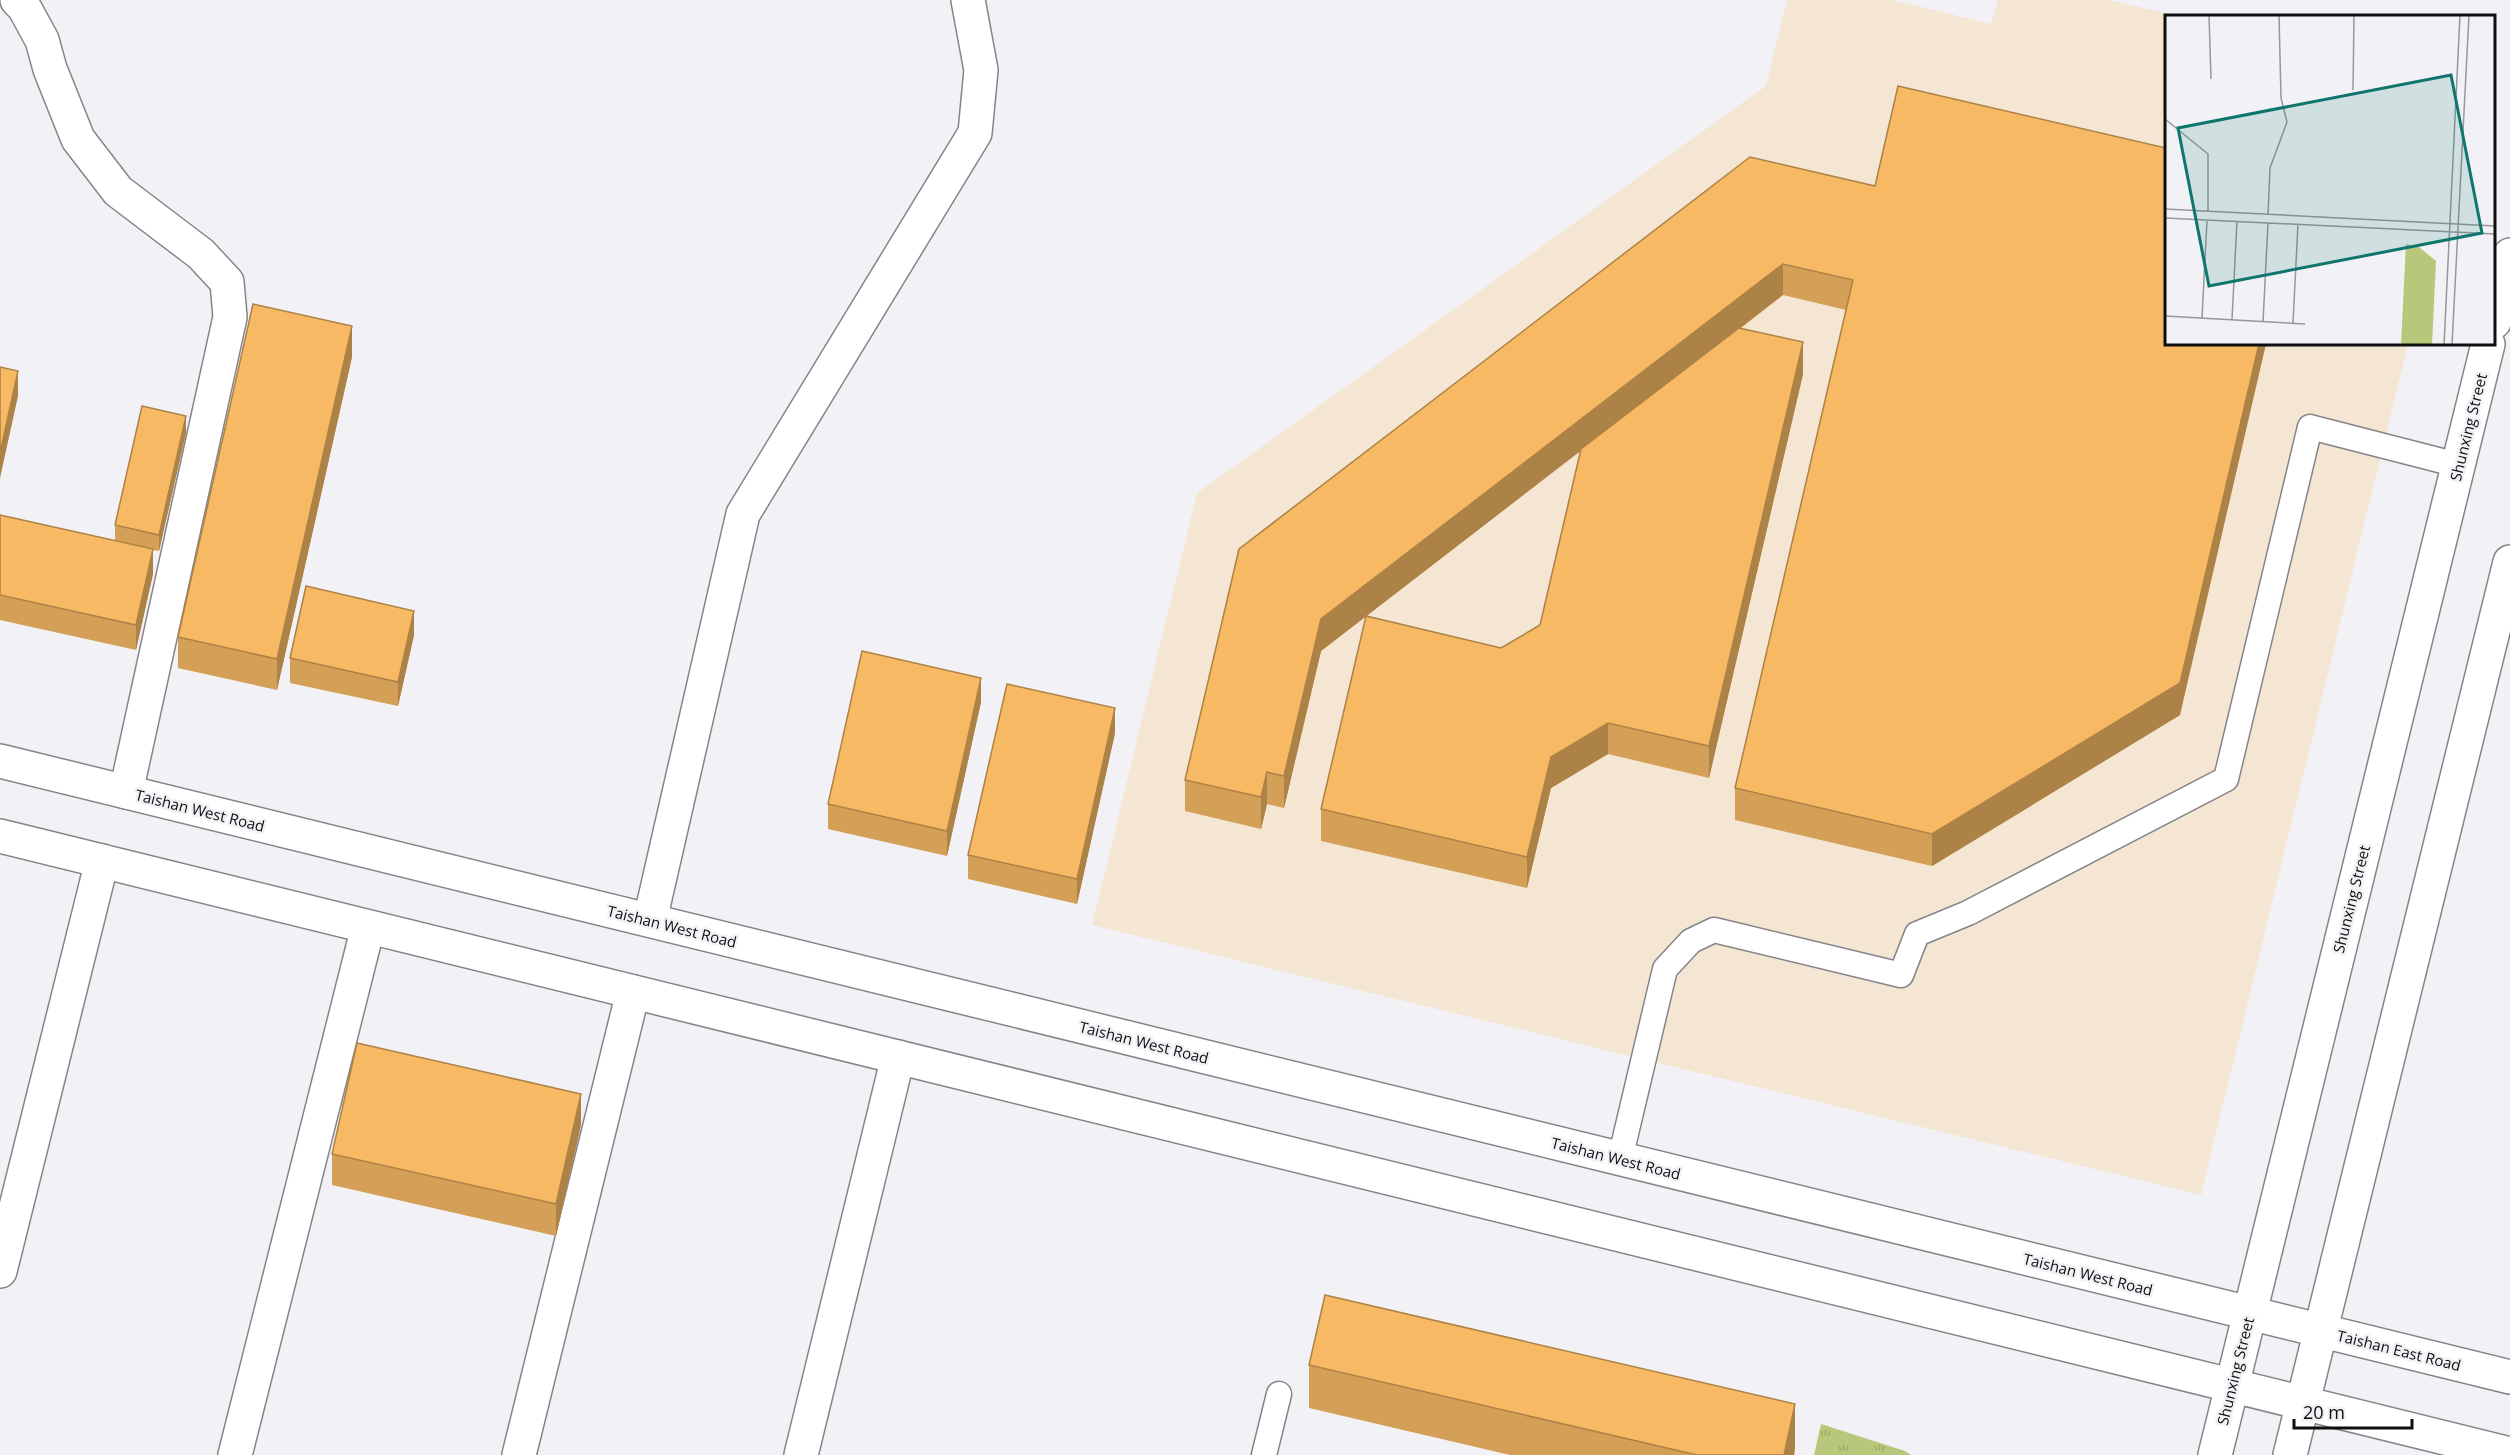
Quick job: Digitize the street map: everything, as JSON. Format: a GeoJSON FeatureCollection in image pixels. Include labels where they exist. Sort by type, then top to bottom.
{"type":"FeatureCollection","features":[{"type":"Feature","properties":{"kind":"main road"},"geometry":{"type":"LineString","coordinates":[[17,0],[24,7],[42,40],[50,69],[78,139],[118,191],[201,254],[227,282],[230,317],[126,792]]}},
{"type":"Feature","properties":{"kind":"main road"},"geometry":{"type":"LineString","coordinates":[[650,920],[744,514],[975,133],[981,70],[968,0]]}},
{"type":"Feature","properties":{"kind":"main road"},"geometry":{"type":"LineString","coordinates":[[2495,314],[2510,255]]}},
{"type":"Feature","properties":{"kind":"main road","name":"Shunxing Street"},"geometry":{"type":"LineString","coordinates":[[2215,1455],[2488,345]]}},
{"type":"Feature","properties":{"kind":"main road"},"geometry":{"type":"LineString","coordinates":[[2290,1455],[2510,562]]}},
{"type":"Feature","properties":{"kind":"main road","name":"Taishan West Road"},"geometry":{"type":"LineString","coordinates":[[0,761],[2287,1323]]}},
{"type":"Feature","properties":{"kind":"main road"},"geometry":{"type":"LineString","coordinates":[[0,836],[2510,1454]]}},
{"type":"Feature","properties":{"kind":"main road"},"geometry":{"type":"LineString","coordinates":[[0,1271],[102,861]]}},
{"type":"Feature","properties":{"kind":"main road"},"geometry":{"type":"LineString","coordinates":[[236,1455],[368,927]]}},
{"type":"Feature","properties":{"kind":"main road"},"geometry":{"type":"LineString","coordinates":[[519,1455],[633,992]]}},
{"type":"Feature","properties":{"kind":"main road"},"geometry":{"type":"LineString","coordinates":[[801,1455],[898,1057]]}},
{"type":"Feature","properties":{"kind":"main road","name":"Taishan East Road"},"geometry":{"type":"LineString","coordinates":[[2287,1323],[2510,1377]]}},
{"type":"Feature","properties":{"kind":"lane"},"geometry":{"type":"LineString","coordinates":[[1620,1159],[1665,969],[1691,941],[1714,930],[1901,975],[1917,934],[1968,913],[2226,779],[2310,427],[2458,465]]}},
{"type":"Feature","properties":{"kind":"lane"},"geometry":{"type":"LineString","coordinates":[[1264,1455],[1279,1394]]}},
{"type":"Feature","properties":{"kind":"shaded area"},"geometry":{"type":"Polygon","coordinates":[[[1787,0],[1893,0],[1991,24],[1998,0],[2109,0],[2173,15],[2165,15],[2165,345],[2408,345],[2201,1195],[1092,925],[1197,493],[1766,86],[1787,0]]]}},
{"type":"Feature","properties":{"kind":"green space"},"geometry":{"type":"Polygon","coordinates":[[[1821,1424],[1905,1451],[1911,1455],[1814,1455],[1821,1424]]]}},
{"type":"Feature","properties":{"kind":"building"},"geometry":{"type":"Polygon","coordinates":[[[1898,86],[2165,148],[2165,345],[2259,345],[2180,683],[1932,834],[1735,788],[1853,280],[1783,264],[1321,619],[1284,776],[1267,772],[1261,797],[1185,780],[1239,549],[1750,157],[1875,186],[1898,86]]]}},
{"type":"Feature","properties":{"kind":"building"},"geometry":{"type":"Polygon","coordinates":[[[253,304],[352,326],[277,659],[178,637],[253,304]]]}},
{"type":"Feature","properties":{"kind":"building"},"geometry":{"type":"Polygon","coordinates":[[[1739,328],[1803,342],[1709,746],[1608,723],[1551,757],[1527,857],[1321,809],[1366,616],[1501,648],[1540,625],[1581,449],[1739,328]]]}},
{"type":"Feature","properties":{"kind":"building"},"geometry":{"type":"Polygon","coordinates":[[[0,367],[18,371],[0,453],[0,367]]]}},
{"type":"Feature","properties":{"kind":"building"},"geometry":{"type":"Polygon","coordinates":[[[142,406],[186,416],[159,535],[115,525],[142,406]]]}},
{"type":"Feature","properties":{"kind":"building"},"geometry":{"type":"Polygon","coordinates":[[[0,515],[153,549],[136,625],[0,595],[0,515]]]}},
{"type":"Feature","properties":{"kind":"building"},"geometry":{"type":"Polygon","coordinates":[[[306,586],[414,611],[398,682],[290,658],[306,586]]]}},
{"type":"Feature","properties":{"kind":"building"},"geometry":{"type":"Polygon","coordinates":[[[862,651],[981,678],[947,831],[828,804],[862,651]]]}},
{"type":"Feature","properties":{"kind":"building"},"geometry":{"type":"Polygon","coordinates":[[[1007,684],[1115,708],[1077,879],[968,855],[1007,684]]]}},
{"type":"Feature","properties":{"kind":"building"},"geometry":{"type":"Polygon","coordinates":[[[357,1043],[581,1094],[556,1204],[332,1154],[357,1043]]]}},
{"type":"Feature","properties":{"kind":"building"},"geometry":{"type":"Polygon","coordinates":[[[1325,1295],[1795,1404],[1784,1455],[1697,1455],[1309,1365],[1325,1295]]]}}]}
